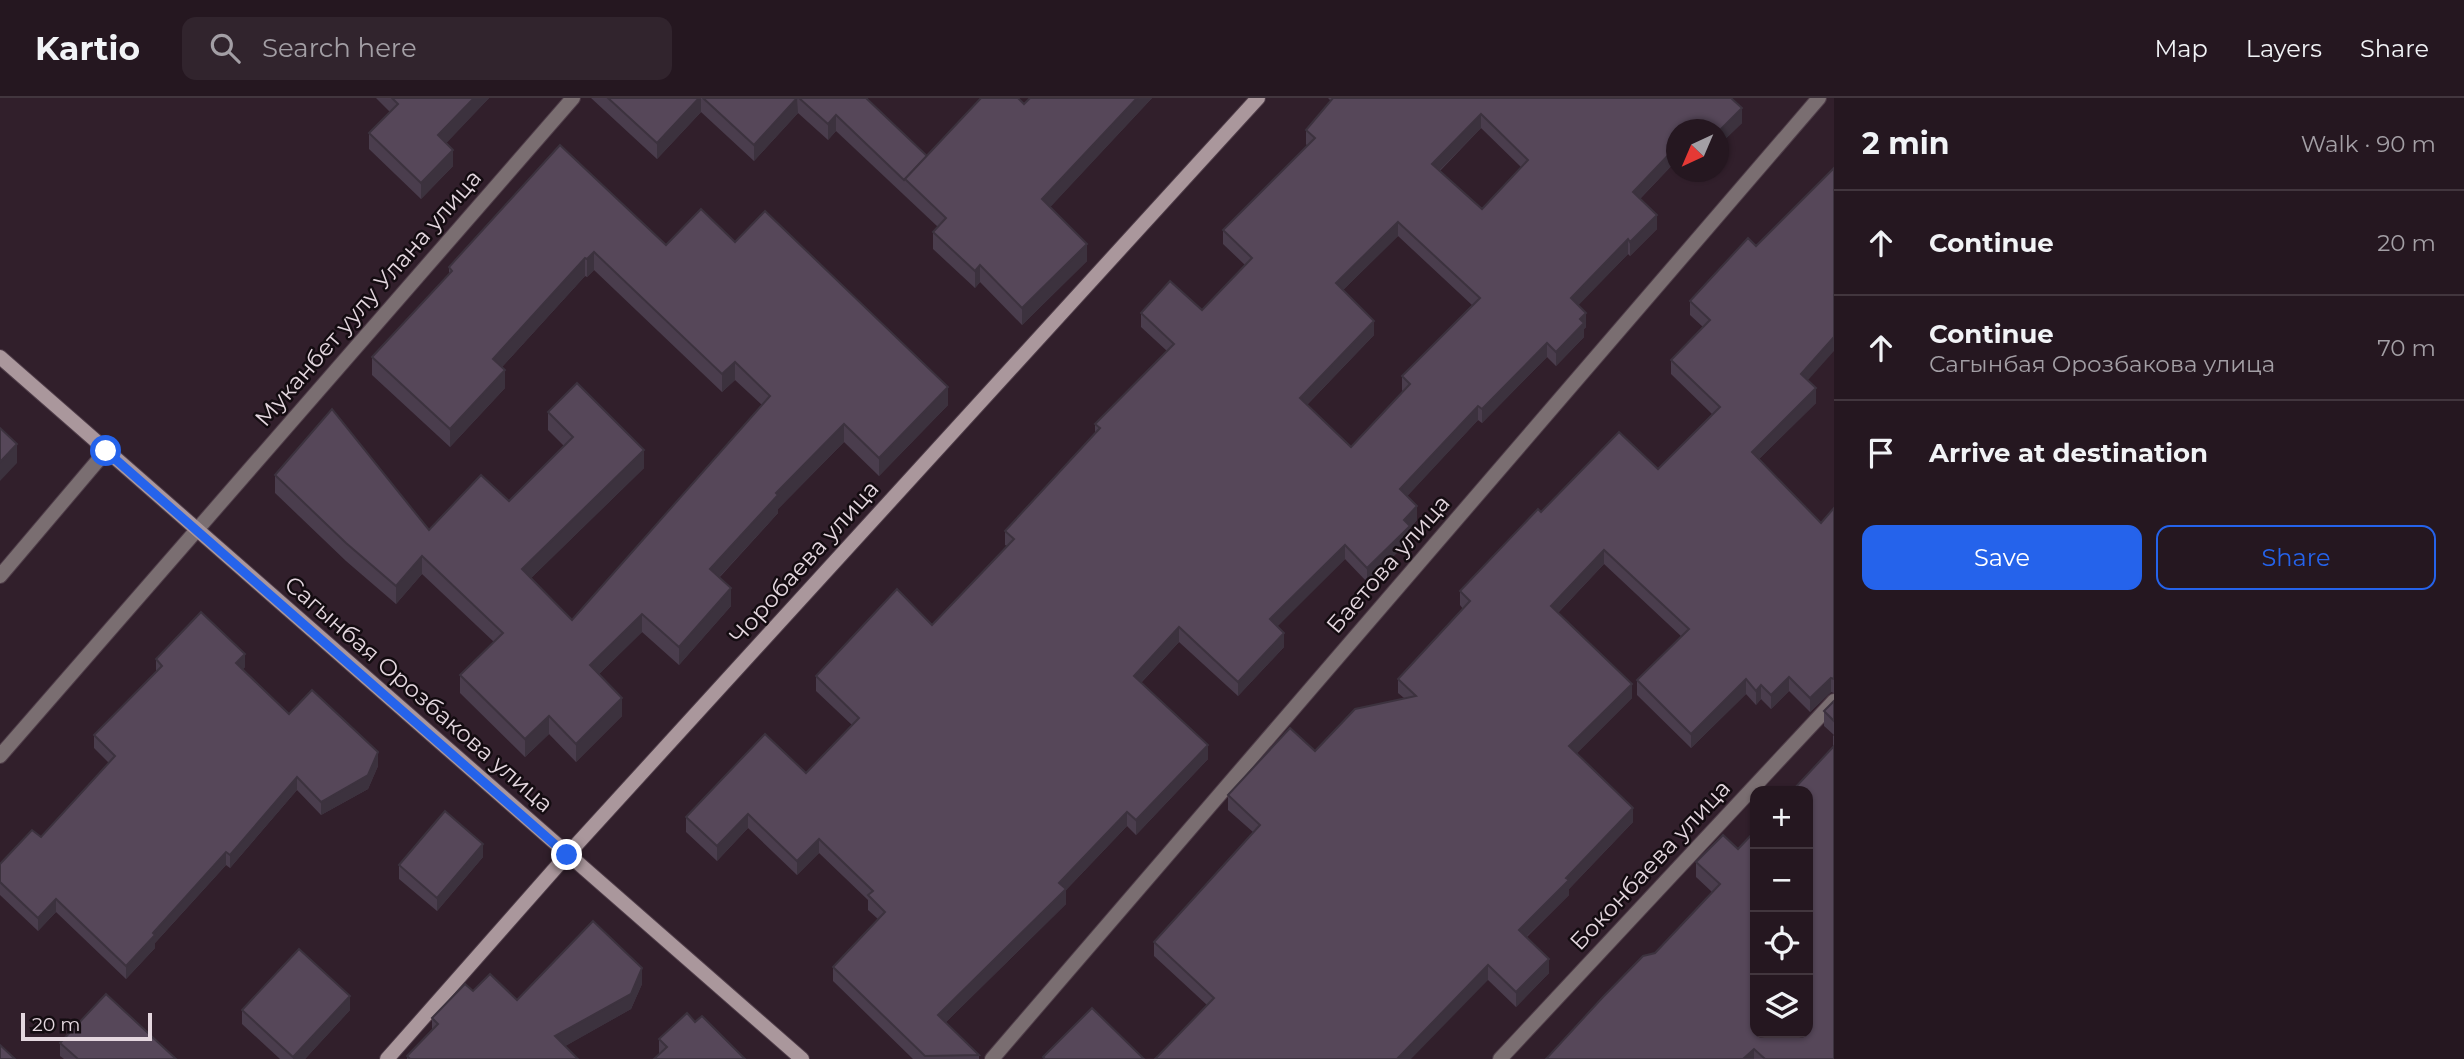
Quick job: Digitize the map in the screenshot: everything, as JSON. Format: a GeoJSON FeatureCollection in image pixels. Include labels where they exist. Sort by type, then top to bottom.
{"type":"FeatureCollection","features":[{"type":"Feature","properties":{"kind":"street","name":"Муканбет уулу Улана улица"},"geometry":{"type":"LineString","coordinates":[[0,756],[573,98]]}},
{"type":"Feature","properties":{"kind":"street","name":"Чоробаева улица"},"geometry":{"type":"LineString","coordinates":[[387,1059],[567,855],[1258,98]]}},
{"type":"Feature","properties":{"kind":"street","name":"Баетова улица"},"geometry":{"type":"LineString","coordinates":[[992,1059],[1819,98]]}},
{"type":"Feature","properties":{"kind":"street","name":"Сагынбая Орозбакова улица"},"geometry":{"type":"LineString","coordinates":[[0,357],[802,1059]]}},
{"type":"Feature","properties":{"kind":"street"},"geometry":{"type":"LineString","coordinates":[[0,576],[106,451]]}},
{"type":"Feature","properties":{"kind":"street","name":"Боконбаева улица"},"geometry":{"type":"LineString","coordinates":[[1500,1059],[1834,701]]}},
{"type":"Feature","properties":{"kind":"building"},"geometry":{"type":"Polygon","coordinates":[[[392,98],[474,98],[438,135],[453,150],[421,183],[369,133],[398,104],[392,98]]]}},
{"type":"Feature","properties":{"kind":"building"},"geometry":{"type":"Polygon","coordinates":[[[608,98],[699,98],[657,143],[608,98]]]}},
{"type":"Feature","properties":{"kind":"building"},"geometry":{"type":"Polygon","coordinates":[[[703,98],[797,98],[754,145],[703,98]]]}},
{"type":"Feature","properties":{"kind":"building"},"geometry":{"type":"Polygon","coordinates":[[[799,98],[866,98],[927,156],[904,180],[836,115],[828,124],[799,98]]]}},
{"type":"Feature","properties":{"kind":"building"},"geometry":{"type":"Polygon","coordinates":[[[981,98],[1018,98],[1024,104],[1030,98],[1137,98],[1042,199],[1087,244],[1022,308],[980,265],[975,271],[933,232],[946,218],[905,179],[981,98]]]}},
{"type":"Feature","properties":{"kind":"building"},"geometry":{"type":"Polygon","coordinates":[[[1333,98],[1731,98],[1742,108],[1729,121],[1666,119],[1666,157],[1633,192],[1657,215],[1630,242],[1628,239],[1571,298],[1586,313],[1580,319],[1584,323],[1556,352],[1547,343],[1482,409],[1478,406],[1400,489],[1417,506],[1404,520],[1410,526],[1367,568],[1345,545],[1270,619],[1284,633],[1238,682],[1179,627],[1134,676],[1208,745],[1136,820],[1127,812],[1059,883],[1066,889],[938,1015],[979,1055],[925,1056],[833,967],[885,912],[868,895],[873,891],[819,839],[797,861],[748,814],[717,846],[686,817],[765,734],[806,773],[859,718],[816,676],[897,589],[932,625],[1014,539],[1005,531],[1100,428],[1095,424],[1174,344],[1141,313],[1170,281],[1202,310],[1252,258],[1223,230],[1315,138],[1306,130],[1333,98]],[[1481,114],[1432,164],[1482,209],[1528,160],[1481,114]],[[1398,222],[1336,283],[1374,321],[1300,398],[1351,447],[1410,384],[1402,376],[1480,298],[1398,222]]]}},
{"type":"Feature","properties":{"kind":"building"},"geometry":{"type":"Polygon","coordinates":[[[560,145],[666,245],[701,209],[735,242],[765,211],[948,387],[879,458],[844,424],[776,493],[778,495],[710,569],[731,588],[679,647],[642,614],[590,665],[622,698],[576,744],[549,716],[525,739],[460,675],[503,633],[422,556],[396,586],[346,543],[275,475],[332,409],[429,530],[481,475],[509,501],[573,437],[548,412],[577,383],[644,450],[522,569],[572,620],[770,396],[735,362],[722,374],[594,252],[585,258],[493,359],[505,370],[450,429],[372,357],[452,271],[449,267],[560,145]]]}},
{"type":"Feature","properties":{"kind":"building"},"geometry":{"type":"Polygon","coordinates":[[[1834,168],[1834,337],[1801,374],[1816,388],[1752,452],[1821,523],[1834,508],[1834,679],[1831,678],[1810,698],[1789,677],[1771,695],[1761,685],[1756,691],[1746,679],[1691,734],[1637,680],[1689,629],[1604,550],[1551,606],[1632,684],[1569,746],[1633,808],[1566,878],[1569,880],[1519,930],[1549,959],[1516,992],[1488,965],[1397,1059],[1155,1059],[1214,998],[1154,942],[1260,825],[1228,795],[1290,728],[1315,751],[1355,709],[1416,696],[1398,679],[1470,601],[1460,591],[1538,509],[1541,512],[1619,432],[1658,469],[1720,407],[1671,360],[1710,320],[1690,301],[1748,238],[1756,246],[1834,168]]]}},
{"type":"Feature","properties":{"kind":"building"},"geometry":{"type":"Polygon","coordinates":[[[0,428],[17,444],[0,462],[0,428]]]}},
{"type":"Feature","properties":{"kind":"building"},"geometry":{"type":"Polygon","coordinates":[[[201,612],[245,654],[236,663],[289,714],[312,690],[378,752],[368,775],[321,802],[297,777],[230,855],[226,852],[126,966],[56,899],[38,918],[0,882],[0,864],[32,830],[41,837],[115,756],[94,735],[162,666],[156,659],[201,612]]]}},
{"type":"Feature","properties":{"kind":"building"},"geometry":{"type":"Polygon","coordinates":[[[1834,701],[1834,721],[1824,711],[1834,701]]]}},
{"type":"Feature","properties":{"kind":"building"},"geometry":{"type":"Polygon","coordinates":[[[1834,746],[1834,1059],[1765,1059],[1754,1049],[1743,1059],[1546,1059],[1643,956],[1655,953],[1720,884],[1696,862],[1723,835],[1738,849],[1750,836],[1750,1038],[1813,1038],[1813,786],[1797,786],[1834,746]]]}},
{"type":"Feature","properties":{"kind":"building"},"geometry":{"type":"Polygon","coordinates":[[[445,811],[483,844],[437,898],[399,865],[445,811]]]}},
{"type":"Feature","properties":{"kind":"building"},"geometry":{"type":"Polygon","coordinates":[[[593,921],[642,968],[631,994],[555,1036],[578,1059],[410,1059],[407,1056],[438,1024],[432,1018],[465,984],[473,991],[490,974],[517,1000],[593,921]]]}},
{"type":"Feature","properties":{"kind":"building"},"geometry":{"type":"Polygon","coordinates":[[[299,949],[350,996],[293,1057],[242,1010],[299,949]]]}},
{"type":"Feature","properties":{"kind":"building"},"geometry":{"type":"Polygon","coordinates":[[[106,994],[176,1059],[78,1059],[60,1043],[106,994]]]}},
{"type":"Feature","properties":{"kind":"building"},"geometry":{"type":"Polygon","coordinates":[[[1092,1008],[1144,1059],[1045,1059],[1043,1057],[1092,1008]]]}},
{"type":"Feature","properties":{"kind":"building"},"geometry":{"type":"Polygon","coordinates":[[[687,1013],[695,1022],[702,1016],[745,1059],[654,1059],[667,1047],[659,1039],[687,1013]]]}},
{"type":"Feature","properties":{"kind":"building"},"geometry":{"type":"Polygon","coordinates":[[[0,1045],[15,1059],[0,1059],[0,1045]]]}},
{"type":"Feature","properties":{"kind":"route"},"geometry":{"type":"LineString","coordinates":[[106,451],[567,855]]}}]}
